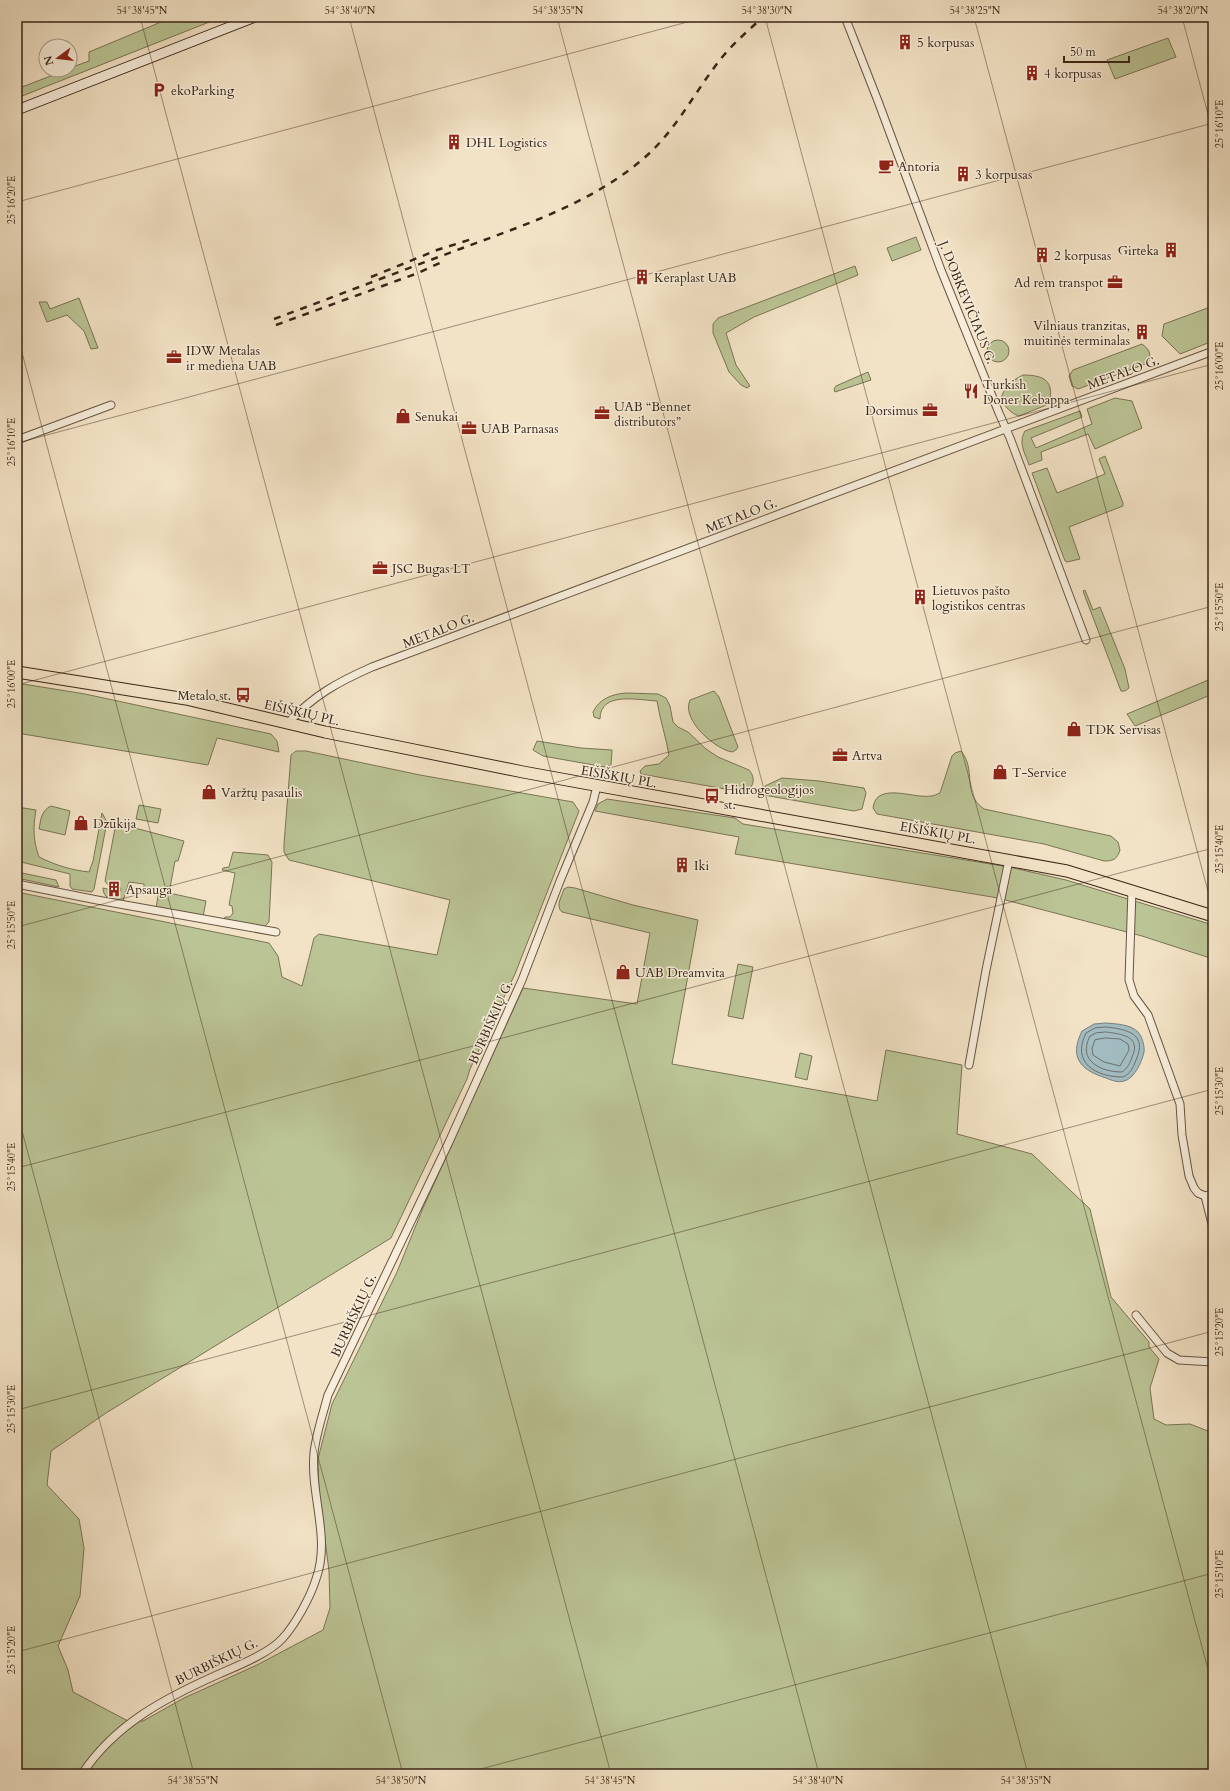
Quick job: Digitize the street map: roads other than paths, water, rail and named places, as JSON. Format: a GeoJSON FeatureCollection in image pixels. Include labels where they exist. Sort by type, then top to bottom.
{"type":"FeatureCollection","features":[{"type":"Feature","properties":{"kind":"main road"},"geometry":{"type":"LineString","coordinates":[[17,110],[256,17]]}},
{"type":"Feature","properties":{"kind":"main road","name":"EIŠIŠKIŲ PL."},"geometry":{"type":"LineString","coordinates":[[17,672],[186,698],[325,732],[597,786],[1067,871],[1213,916]]}},
{"type":"Feature","properties":{"kind":"street","name":"J. DOBKEVIČIAUS G."},"geometry":{"type":"LineString","coordinates":[[845,17],[941,270],[1006,429],[1086,640]]}},
{"type":"Feature","properties":{"kind":"street","name":"METALO G."},"geometry":{"type":"LineString","coordinates":[[288,723],[303,706],[332,686],[372,667],[1213,351]]}},
{"type":"Feature","properties":{"kind":"street"},"geometry":{"type":"LineString","coordinates":[[17,440],[111,406]]}},
{"type":"Feature","properties":{"kind":"street","name":"BURBIŠKIŲ G."},"geometry":{"type":"LineString","coordinates":[[82,1774],[103,1746],[120,1730],[173,1695],[253,1659],[281,1640],[302,1611],[316,1579],[321,1560],[321,1528],[315,1486],[314,1454],[319,1427],[328,1395],[449,1142],[522,980],[560,881],[593,802],[597,786]]}},
{"type":"Feature","properties":{"kind":"street"},"geometry":{"type":"LineString","coordinates":[[969,1065],[986,970],[1009,860]]}},
{"type":"Feature","properties":{"kind":"street"},"geometry":{"type":"LineString","coordinates":[[17,884],[276,932]]}},
{"type":"Feature","properties":{"kind":"street"},"geometry":{"type":"LineString","coordinates":[[1132,890],[1129,980],[1131,989],[1148,1015],[1180,1104],[1182,1135],[1189,1176],[1198,1193],[1205,1196],[1213,1194]]}},
{"type":"Feature","properties":{"kind":"street"},"geometry":{"type":"LineString","coordinates":[[1205,1196],[1213,1228]]}},
{"type":"Feature","properties":{"kind":"street"},"geometry":{"type":"LineString","coordinates":[[1136,1315],[1167,1353],[1179,1360],[1213,1362]]}},
{"type":"Feature","properties":{"kind":"water"},"geometry":{"type":"Polygon","coordinates":[[[1106,1023],[1131,1027],[1141,1036],[1144,1052],[1134,1074],[1128,1080],[1119,1082],[1097,1075],[1089,1071],[1079,1061],[1077,1048],[1078,1040],[1082,1031],[1094,1024],[1106,1023]]]}},
{"type":"Feature","properties":{"kind":"railway"},"geometry":{"type":"LineString","coordinates":[[274,319],[532,222],[556,212],[601,189],[623,175],[655,147],[676,122],[724,55],[763,17]]}},
{"type":"Feature","properties":{"kind":"railway"},"geometry":{"type":"LineString","coordinates":[[371,277],[437,250],[472,239]]}},
{"type":"Feature","properties":{"kind":"railway"},"geometry":{"type":"LineString","coordinates":[[276,325],[418,273],[444,261]]}},
{"type":"Feature","properties":{"kind":"place","name":"5 korpusas"},"geometry":{"type":"Point","coordinates":[905,42]}},
{"type":"Feature","properties":{"kind":"place","name":"4 korpusas"},"geometry":{"type":"Point","coordinates":[1032,73]}},
{"type":"Feature","properties":{"kind":"place","name":"ekoParking"},"geometry":{"type":"Point","coordinates":[159,90]}},
{"type":"Feature","properties":{"kind":"place","name":"DHL Logistics"},"geometry":{"type":"Point","coordinates":[454,142]}},
{"type":"Feature","properties":{"kind":"place","name":"Antoria"},"geometry":{"type":"Point","coordinates":[886,166]}},
{"type":"Feature","properties":{"kind":"place","name":"3 korpusas"},"geometry":{"type":"Point","coordinates":[963,174]}},
{"type":"Feature","properties":{"kind":"place","name":"Girteka"},"geometry":{"type":"Point","coordinates":[1171,250]}},
{"type":"Feature","properties":{"kind":"place","name":"2 korpusas"},"geometry":{"type":"Point","coordinates":[1042,255]}},
{"type":"Feature","properties":{"kind":"place","name":"Keraplast UAB"},"geometry":{"type":"Point","coordinates":[642,277]}},
{"type":"Feature","properties":{"kind":"place","name":"Ad rem transpot"},"geometry":{"type":"Point","coordinates":[1115,282]}},
{"type":"Feature","properties":{"kind":"place","name":"Vilniaus tranzitas, muitinės terminalas"},"geometry":{"type":"Point","coordinates":[1142,332]}},
{"type":"Feature","properties":{"kind":"place","name":"IDW Metalas ir mediena UAB"},"geometry":{"type":"Point","coordinates":[174,357]}},
{"type":"Feature","properties":{"kind":"place","name":"Turkish Doner Kebappa"},"geometry":{"type":"Point","coordinates":[971,391]}},
{"type":"Feature","properties":{"kind":"place","name":"Dorsimus"},"geometry":{"type":"Point","coordinates":[930,410]}},
{"type":"Feature","properties":{"kind":"place","name":"UAB “Bennet distributors”"},"geometry":{"type":"Point","coordinates":[602,413]}},
{"type":"Feature","properties":{"kind":"place","name":"Senukai"},"geometry":{"type":"Point","coordinates":[403,416]}},
{"type":"Feature","properties":{"kind":"place","name":"UAB Parnasas"},"geometry":{"type":"Point","coordinates":[469,428]}},
{"type":"Feature","properties":{"kind":"place","name":"JSC Bugas LT"},"geometry":{"type":"Point","coordinates":[380,568]}},
{"type":"Feature","properties":{"kind":"place","name":"Lietuvos pašto logistikos centras"},"geometry":{"type":"Point","coordinates":[920,597]}},
{"type":"Feature","properties":{"kind":"place","name":"Metalo st."},"geometry":{"type":"Point","coordinates":[243,695]}},
{"type":"Feature","properties":{"kind":"place","name":"TDK Servisas"},"geometry":{"type":"Point","coordinates":[1074,729]}},
{"type":"Feature","properties":{"kind":"place","name":"Artva"},"geometry":{"type":"Point","coordinates":[840,755]}},
{"type":"Feature","properties":{"kind":"place","name":"T-Service"},"geometry":{"type":"Point","coordinates":[1000,772]}},
{"type":"Feature","properties":{"kind":"place","name":"Varžtų pasaulis"},"geometry":{"type":"Point","coordinates":[209,792]}},
{"type":"Feature","properties":{"kind":"place","name":"Hidrogeologijos st."},"geometry":{"type":"Point","coordinates":[712,796]}},
{"type":"Feature","properties":{"kind":"place","name":"Dzūkija"},"geometry":{"type":"Point","coordinates":[81,823]}},
{"type":"Feature","properties":{"kind":"place","name":"Iki"},"geometry":{"type":"Point","coordinates":[682,865]}},
{"type":"Feature","properties":{"kind":"place","name":"Apsauga"},"geometry":{"type":"Point","coordinates":[114,889]}},
{"type":"Feature","properties":{"kind":"place","name":"UAB Dreamvita"},"geometry":{"type":"Point","coordinates":[623,972]}}]}
